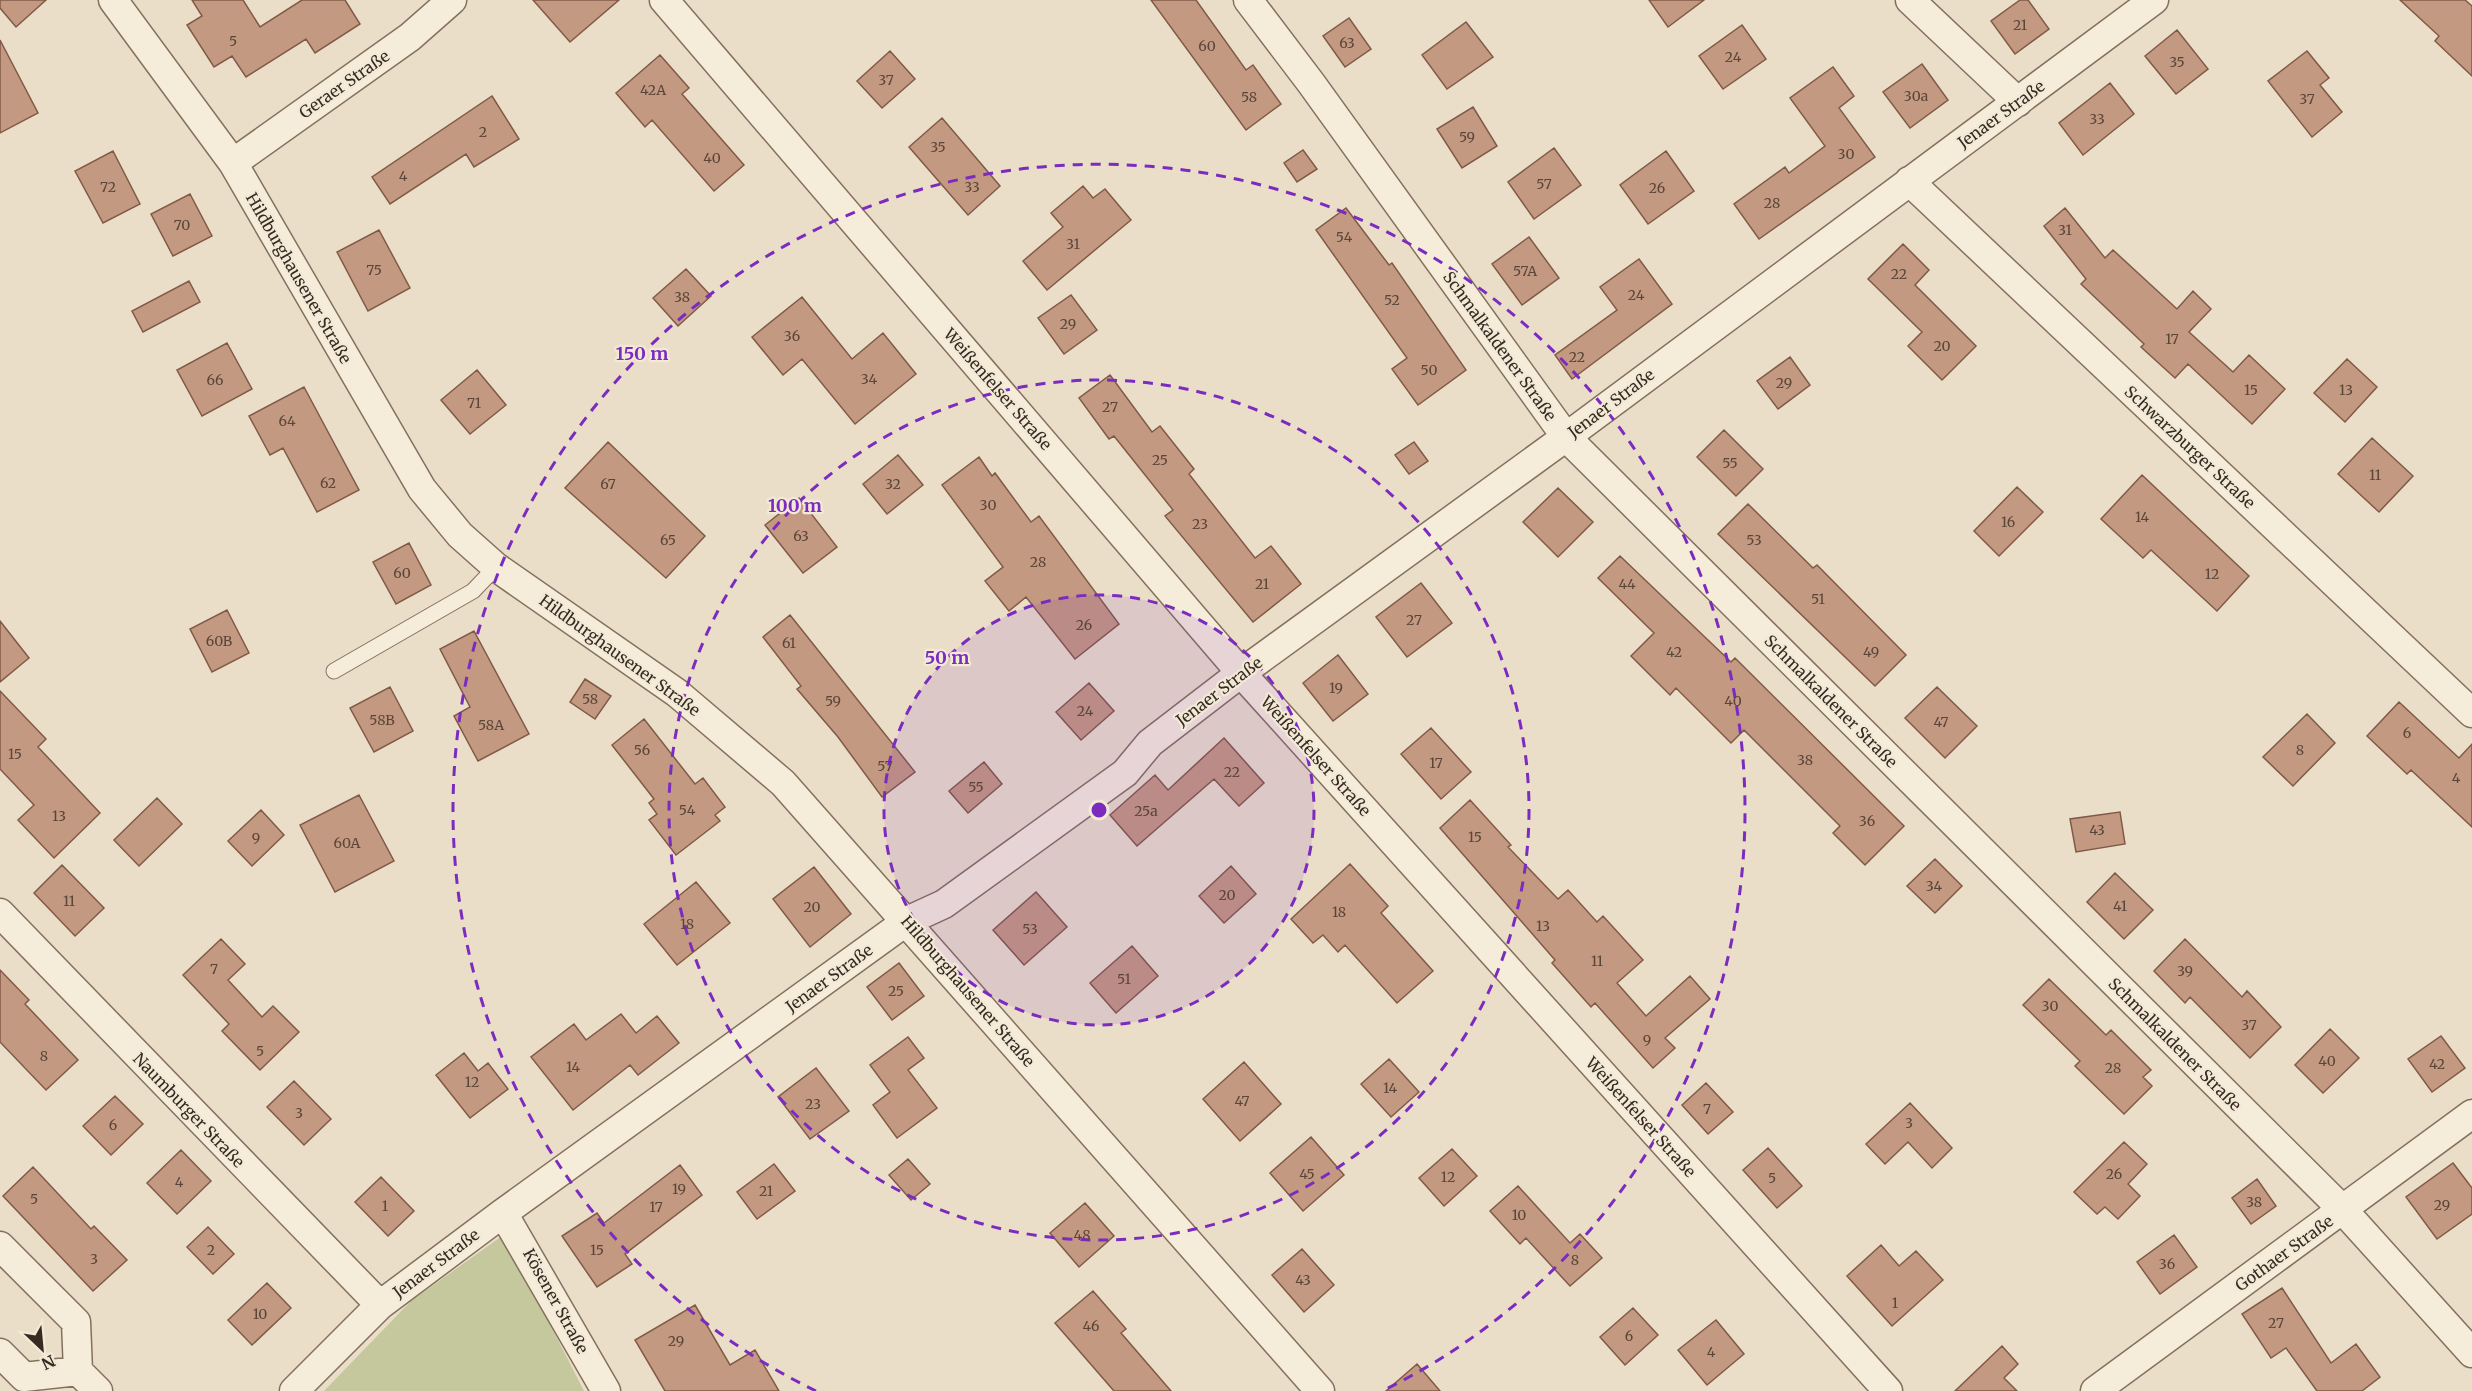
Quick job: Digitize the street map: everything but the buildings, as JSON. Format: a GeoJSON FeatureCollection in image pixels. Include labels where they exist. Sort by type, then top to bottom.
{"type":"FeatureCollection","features":[{"type":"Feature","properties":{"kind":"street","name":"Hildburghausener Straße"},"geometry":{"type":"LineString","coordinates":[[113,0],[233,163],[422,489],[460,535],[496,567],[676,693],[783,783],[1320,1391]]}},
{"type":"Feature","properties":{"kind":"street","name":"Geraer Straße"},"geometry":{"type":"LineString","coordinates":[[233,163],[410,37],[452,0]]}},
{"type":"Feature","properties":{"kind":"street","name":"Weißenfelser Straße"},"geometry":{"type":"LineString","coordinates":[[664,0],[1241,673],[1888,1391]]}},
{"type":"Feature","properties":{"kind":"street","name":"Schmalkaldener Straße"},"geometry":{"type":"LineString","coordinates":[[1248,0],[1311,83],[1566,437],[2343,1210],[2472,1353]]}},
{"type":"Feature","properties":{"kind":"street"},"geometry":{"type":"LineString","coordinates":[[1910,0],[2018,102]]}},
{"type":"Feature","properties":{"kind":"street","name":"Jenaer Straße"},"geometry":{"type":"LineString","coordinates":[[294,1391],[380,1305],[503,1213],[907,921],[944,904],[1125,773],[1150,743],[1241,673],[1566,437],[2154,0]]}},
{"type":"Feature","properties":{"kind":"street","name":"Schwarzburger Straße"},"geometry":{"type":"LineString","coordinates":[[1909,181],[2472,713]]}},
{"type":"Feature","properties":{"kind":"street","name":"Naumburger Straße"},"geometry":{"type":"LineString","coordinates":[[0,913],[380,1305]]}},
{"type":"Feature","properties":{"kind":"street","name":"Gothaer Straße"},"geometry":{"type":"LineString","coordinates":[[2095,1391],[2472,1114]]}},
{"type":"Feature","properties":{"kind":"street","name":"Kösener Straße"},"geometry":{"type":"LineString","coordinates":[[503,1213],[606,1391]]}},
{"type":"Feature","properties":{"kind":"street"},"geometry":{"type":"LineString","coordinates":[[0,1246],[76,1322],[78,1371],[98,1391]]}},
{"type":"Feature","properties":{"kind":"street"},"geometry":{"type":"LineString","coordinates":[[0,1353],[24,1377],[78,1371]]}},
{"type":"Feature","properties":{"kind":"lane"},"geometry":{"type":"LineString","coordinates":[[334,671],[473,591],[496,567]]}},
{"type":"Feature","properties":{"kind":"green space"},"geometry":{"type":"Polygon","coordinates":[[[502,1236],[508,1242],[584,1391],[324,1391],[411,1301],[502,1236]]]}}]}
